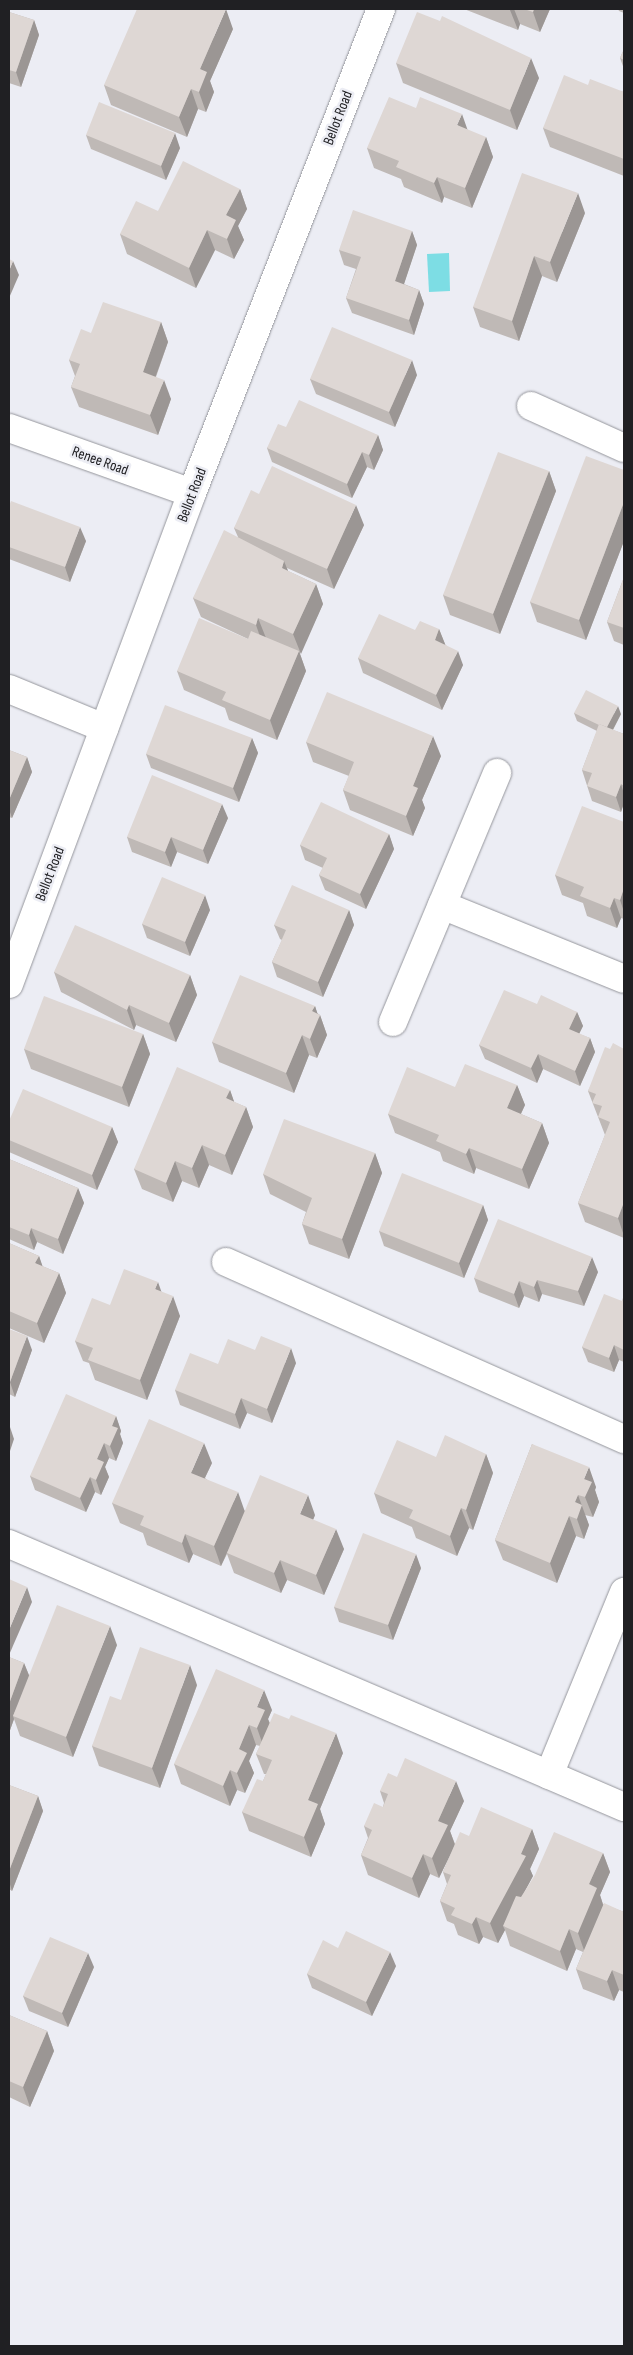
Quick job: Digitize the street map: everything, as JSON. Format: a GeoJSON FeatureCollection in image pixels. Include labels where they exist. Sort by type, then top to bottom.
{"type":"FeatureCollection","features":[{"type":"Feature","properties":{"kind":"street","name":"Bellot Road"},"geometry":{"type":"LineString","coordinates":[[9,984],[192,493],[381,9]]}},
{"type":"Feature","properties":{"kind":"street"},"geometry":{"type":"LineString","coordinates":[[531,406],[624,448]]}},
{"type":"Feature","properties":{"kind":"street","name":"Renee Road"},"geometry":{"type":"LineString","coordinates":[[9,428],[192,493]]}},
{"type":"Feature","properties":{"kind":"street"},"geometry":{"type":"LineString","coordinates":[[9,689],[104,728]]}},
{"type":"Feature","properties":{"kind":"street"},"geometry":{"type":"LineString","coordinates":[[392,1022],[497,773]]}},
{"type":"Feature","properties":{"kind":"street"},"geometry":{"type":"LineString","coordinates":[[442,905],[624,978]]}},
{"type":"Feature","properties":{"kind":"street"},"geometry":{"type":"LineString","coordinates":[[226,1262],[624,1439]]}},
{"type":"Feature","properties":{"kind":"street"},"geometry":{"type":"LineString","coordinates":[[9,1544],[624,1807]]}},
{"type":"Feature","properties":{"kind":"street"},"geometry":{"type":"LineString","coordinates":[[550,1775],[624,1592]]}},
{"type":"Feature","properties":{"kind":"water"},"geometry":{"type":"Polygon","coordinates":[[[449,253],[450,291],[429,292],[427,254],[449,253]]]}},
{"type":"Feature","properties":{"kind":"building"},"geometry":{"type":"Polygon","coordinates":[[[137,9],[226,9],[200,69],[207,72],[199,92],[191,89],[179,117],[104,85],[137,9]]]}},
{"type":"Feature","properties":{"kind":"building"},"geometry":{"type":"Polygon","coordinates":[[[9,12],[34,20],[16,72],[9,70],[9,12]]]}},
{"type":"Feature","properties":{"kind":"building"},"geometry":{"type":"Polygon","coordinates":[[[417,12],[440,21],[442,16],[531,58],[510,110],[396,63],[417,12]]]}},
{"type":"Feature","properties":{"kind":"building"},"geometry":{"type":"Polygon","coordinates":[[[624,49],[624,60],[620,58],[624,49]]]}},
{"type":"Feature","properties":{"kind":"building"},"geometry":{"type":"Polygon","coordinates":[[[564,75],[588,85],[590,79],[624,92],[624,159],[543,128],[564,75]]]}},
{"type":"Feature","properties":{"kind":"building"},"geometry":{"type":"Polygon","coordinates":[[[389,97],[416,108],[420,97],[462,114],[457,125],[486,137],[465,188],[437,177],[434,183],[396,167],[399,161],[367,148],[389,97]]]}},
{"type":"Feature","properties":{"kind":"building"},"geometry":{"type":"Polygon","coordinates":[[[99,102],[175,133],[161,166],[86,135],[99,102]]]}},
{"type":"Feature","properties":{"kind":"building"},"geometry":{"type":"Polygon","coordinates":[[[183,161],[240,189],[226,215],[236,220],[227,239],[207,230],[189,268],[120,234],[136,201],[158,211],[183,161]]]}},
{"type":"Feature","properties":{"kind":"building"},"geometry":{"type":"Polygon","coordinates":[[[522,173],[578,193],[550,262],[534,256],[512,321],[473,307],[522,173]]]}},
{"type":"Feature","properties":{"kind":"building"},"geometry":{"type":"Polygon","coordinates":[[[353,210],[412,231],[395,281],[419,290],[409,320],[346,298],[361,257],[339,250],[353,210]]]}},
{"type":"Feature","properties":{"kind":"building"},"geometry":{"type":"Polygon","coordinates":[[[9,259],[13,261],[9,271],[9,259]]]}},
{"type":"Feature","properties":{"kind":"building"},"geometry":{"type":"Polygon","coordinates":[[[103,302],[161,322],[143,372],[164,380],[150,415],[71,387],[80,364],[69,360],[81,329],[91,333],[103,302]]]}},
{"type":"Feature","properties":{"kind":"building"},"geometry":{"type":"Polygon","coordinates":[[[332,327],[412,360],[389,412],[310,379],[332,327]]]}},
{"type":"Feature","properties":{"kind":"building"},"geometry":{"type":"Polygon","coordinates":[[[299,400],[378,435],[369,455],[362,452],[347,484],[267,448],[278,424],[286,427],[299,400]]]}},
{"type":"Feature","properties":{"kind":"building"},"geometry":{"type":"Polygon","coordinates":[[[498,452],[549,471],[493,614],[443,595],[498,452]]]}},
{"type":"Feature","properties":{"kind":"building"},"geometry":{"type":"Polygon","coordinates":[[[586,456],[624,470],[624,502],[579,620],[530,602],[586,456]]]}},
{"type":"Feature","properties":{"kind":"building"},"geometry":{"type":"Polygon","coordinates":[[[272,466],[356,505],[327,569],[234,528],[251,490],[259,494],[272,466]]]}},
{"type":"Feature","properties":{"kind":"building"},"geometry":{"type":"Polygon","coordinates":[[[11,501],[80,527],[65,567],[9,547],[9,506],[11,501]]]}},
{"type":"Feature","properties":{"kind":"building"},"geometry":{"type":"Polygon","coordinates":[[[224,530],[284,561],[282,568],[316,584],[293,634],[258,618],[256,625],[193,598],[224,530]]]}},
{"type":"Feature","properties":{"kind":"building"},"geometry":{"type":"Polygon","coordinates":[[[624,577],[624,628],[607,622],[624,577]]]}},
{"type":"Feature","properties":{"kind":"building"},"geometry":{"type":"Polygon","coordinates":[[[379,614],[415,630],[420,621],[439,629],[435,640],[458,651],[436,695],[358,658],[379,614]]]}},
{"type":"Feature","properties":{"kind":"building"},"geometry":{"type":"Polygon","coordinates":[[[199,618],[248,639],[251,631],[299,651],[270,720],[222,700],[226,692],[177,671],[199,618]]]}},
{"type":"Feature","properties":{"kind":"building"},"geometry":{"type":"Polygon","coordinates":[[[586,690],[618,706],[607,727],[574,713],[586,690]]]}},
{"type":"Feature","properties":{"kind":"building"},"geometry":{"type":"Polygon","coordinates":[[[327,692],[433,736],[413,786],[418,788],[406,816],[343,790],[354,762],[306,742],[327,692]]]}},
{"type":"Feature","properties":{"kind":"building"},"geometry":{"type":"Polygon","coordinates":[[[165,705],[252,738],[233,788],[146,754],[165,705]]]}},
{"type":"Feature","properties":{"kind":"building"},"geometry":{"type":"Polygon","coordinates":[[[599,724],[624,734],[624,786],[621,784],[616,797],[587,786],[592,773],[582,770],[599,724]]]}},
{"type":"Feature","properties":{"kind":"building"},"geometry":{"type":"Polygon","coordinates":[[[9,750],[27,757],[9,800],[9,750]]]}},
{"type":"Feature","properties":{"kind":"building"},"geometry":{"type":"Polygon","coordinates":[[[152,775],[222,804],[203,850],[171,837],[165,852],[127,837],[152,775]]]}},
{"type":"Feature","properties":{"kind":"building"},"geometry":{"type":"Polygon","coordinates":[[[321,802],[389,834],[360,894],[319,875],[327,858],[300,845],[321,802]]]}},
{"type":"Feature","properties":{"kind":"building"},"geometry":{"type":"Polygon","coordinates":[[[582,806],[624,822],[624,888],[620,900],[614,898],[610,908],[580,896],[584,887],[555,875],[582,806]]]}},
{"type":"Feature","properties":{"kind":"building"},"geometry":{"type":"Polygon","coordinates":[[[162,877],[205,895],[185,942],[142,924],[162,877]]]}},
{"type":"Feature","properties":{"kind":"building"},"geometry":{"type":"Polygon","coordinates":[[[292,885],[349,910],[318,982],[272,962],[286,930],[274,925],[292,885]]]}},
{"type":"Feature","properties":{"kind":"building"},"geometry":{"type":"Polygon","coordinates":[[[75,925],[190,975],[169,1023],[129,1005],[127,1010],[54,972],[75,925]]]}},
{"type":"Feature","properties":{"kind":"building"},"geometry":{"type":"Polygon","coordinates":[[[240,975],[315,1006],[312,1011],[320,1015],[310,1039],[302,1035],[286,1073],[212,1042],[240,975]]]}},
{"type":"Feature","properties":{"kind":"building"},"geometry":{"type":"Polygon","coordinates":[[[504,990],[537,1004],[541,995],[577,1012],[569,1029],[590,1038],[575,1071],[538,1054],[531,1068],[479,1045],[504,990]]]}},
{"type":"Feature","properties":{"kind":"building"},"geometry":{"type":"Polygon","coordinates":[[[44,996],[143,1034],[122,1087],[24,1049],[44,996]]]}},
{"type":"Feature","properties":{"kind":"building"},"geometry":{"type":"Polygon","coordinates":[[[613,1043],[624,1049],[624,1202],[618,1218],[578,1203],[610,1122],[598,1117],[602,1106],[592,1103],[596,1094],[588,1091],[605,1047],[610,1049],[613,1043]]]}},
{"type":"Feature","properties":{"kind":"building"},"geometry":{"type":"Polygon","coordinates":[[[465,1064],[517,1085],[507,1108],[542,1123],[522,1169],[469,1148],[466,1154],[436,1141],[439,1135],[388,1114],[407,1067],[455,1087],[465,1064]]]}},
{"type":"Feature","properties":{"kind":"building"},"geometry":{"type":"Polygon","coordinates":[[[177,1067],[230,1090],[226,1098],[246,1107],[225,1155],[202,1145],[192,1168],[175,1161],[166,1183],[134,1169],[177,1067]]]}},
{"type":"Feature","properties":{"kind":"building"},"geometry":{"type":"Polygon","coordinates":[[[23,1089],[112,1127],[92,1175],[9,1140],[9,1121],[23,1089]]]}},
{"type":"Feature","properties":{"kind":"building"},"geometry":{"type":"Polygon","coordinates":[[[284,1119],[375,1153],[342,1239],[302,1224],[312,1198],[263,1174],[284,1119]]]}},
{"type":"Feature","properties":{"kind":"building"},"geometry":{"type":"Polygon","coordinates":[[[9,1159],[78,1188],[58,1239],[31,1228],[29,1235],[9,1227],[9,1159]]]}},
{"type":"Feature","properties":{"kind":"building"},"geometry":{"type":"Polygon","coordinates":[[[402,1173],[483,1205],[459,1263],[379,1231],[402,1173]]]}},
{"type":"Feature","properties":{"kind":"building"},"geometry":{"type":"Polygon","coordinates":[[[498,1219],[592,1257],[578,1291],[537,1280],[534,1287],[519,1281],[514,1294],[474,1278],[498,1219]]]}},
{"type":"Feature","properties":{"kind":"building"},"geometry":{"type":"Polygon","coordinates":[[[9,1243],[39,1256],[35,1263],[59,1273],[37,1323],[9,1311],[9,1243]]]}},
{"type":"Feature","properties":{"kind":"building"},"geometry":{"type":"Polygon","coordinates":[[[124,1269],[158,1282],[155,1289],[173,1296],[140,1380],[88,1360],[93,1348],[75,1341],[92,1298],[110,1305],[124,1269]]]}},
{"type":"Feature","properties":{"kind":"building"},"geometry":{"type":"Polygon","coordinates":[[[604,1294],[622,1301],[624,1295],[624,1350],[614,1345],[609,1358],[582,1347],[604,1294]]]}},
{"type":"Feature","properties":{"kind":"building"},"geometry":{"type":"Polygon","coordinates":[[[9,1329],[27,1336],[10,1382],[9,1382],[9,1329]]]}},
{"type":"Feature","properties":{"kind":"building"},"geometry":{"type":"Polygon","coordinates":[[[261,1336],[291,1348],[267,1409],[241,1398],[235,1414],[175,1390],[190,1353],[218,1364],[228,1339],[255,1350],[261,1336]]]}},
{"type":"Feature","properties":{"kind":"building"},"geometry":{"type":"Polygon","coordinates":[[[66,1394],[116,1416],[112,1426],[118,1428],[110,1446],[104,1443],[97,1459],[104,1462],[96,1480],[90,1477],[80,1498],[30,1476],[66,1394]]]}},
{"type":"Feature","properties":{"kind":"building"},"geometry":{"type":"Polygon","coordinates":[[[149,1419],[204,1443],[191,1473],[238,1492],[214,1546],[185,1534],[182,1543],[140,1525],[144,1516],[112,1503],[149,1419]]]}},
{"type":"Feature","properties":{"kind":"building"},"geometry":{"type":"Polygon","coordinates":[[[445,1435],[486,1454],[466,1510],[461,1508],[450,1536],[409,1518],[413,1510],[374,1493],[397,1440],[436,1457],[445,1435]]]}},
{"type":"Feature","properties":{"kind":"building"},"geometry":{"type":"Polygon","coordinates":[[[532,1444],[589,1467],[584,1479],[592,1482],[585,1497],[578,1495],[575,1502],[582,1505],[577,1519],[569,1516],[550,1563],[495,1540],[532,1444]]]}},
{"type":"Feature","properties":{"kind":"building"},"geometry":{"type":"Polygon","coordinates":[[[260,1475],[308,1495],[300,1514],[336,1529],[316,1575],[280,1560],[274,1573],[227,1553],[260,1475]]]}},
{"type":"Feature","properties":{"kind":"building"},"geometry":{"type":"Polygon","coordinates":[[[363,1533],[416,1554],[388,1625],[334,1607],[363,1533]]]}},
{"type":"Feature","properties":{"kind":"building"},"geometry":{"type":"Polygon","coordinates":[[[9,1579],[27,1587],[9,1630],[9,1579]]]}},
{"type":"Feature","properties":{"kind":"building"},"geometry":{"type":"Polygon","coordinates":[[[57,1605],[110,1626],[66,1737],[13,1716],[57,1605]]]}},
{"type":"Feature","properties":{"kind":"building"},"geometry":{"type":"Polygon","coordinates":[[[140,1647],[190,1665],[152,1768],[92,1746],[110,1696],[121,1700],[140,1647]]]}},
{"type":"Feature","properties":{"kind":"building"},"geometry":{"type":"Polygon","coordinates":[[[9,1657],[24,1663],[9,1704],[9,1657]]]}},
{"type":"Feature","properties":{"kind":"building"},"geometry":{"type":"Polygon","coordinates":[[[216,1669],[264,1690],[257,1707],[265,1710],[257,1728],[249,1725],[239,1749],[247,1753],[237,1773],[230,1770],[223,1786],[174,1764],[216,1669]]]}},
{"type":"Feature","properties":{"kind":"building"},"geometry":{"type":"Polygon","coordinates":[[[274,1713],[289,1719],[291,1715],[336,1733],[308,1800],[318,1804],[304,1837],[242,1812],[257,1779],[263,1781],[272,1760],[256,1754],[274,1713]]]}},
{"type":"Feature","properties":{"kind":"building"},"geometry":{"type":"Polygon","coordinates":[[[405,1758],[456,1781],[438,1821],[448,1825],[432,1858],[423,1854],[412,1878],[361,1855],[372,1830],[364,1826],[374,1803],[383,1807],[388,1794],[380,1791],[388,1773],[397,1777],[405,1758]]]}},
{"type":"Feature","properties":{"kind":"building"},"geometry":{"type":"Polygon","coordinates":[[[9,1785],[38,1796],[9,1871],[9,1785]]]}},
{"type":"Feature","properties":{"kind":"building"},"geometry":{"type":"Polygon","coordinates":[[[481,1807],[532,1829],[521,1854],[526,1856],[490,1923],[476,1917],[472,1924],[451,1915],[455,1908],[440,1901],[451,1875],[443,1872],[460,1832],[469,1836],[481,1807]]]}},
{"type":"Feature","properties":{"kind":"building"},"geometry":{"type":"Polygon","coordinates":[[[554,1832],[603,1853],[589,1884],[597,1888],[578,1933],[569,1929],[560,1951],[503,1926],[516,1896],[521,1897],[535,1875],[554,1832]]]}},
{"type":"Feature","properties":{"kind":"building"},"geometry":{"type":"Polygon","coordinates":[[[604,1903],[624,1912],[624,1975],[612,1970],[607,1981],[576,1969],[604,1903]]]}},
{"type":"Feature","properties":{"kind":"building"},"geometry":{"type":"Polygon","coordinates":[[[346,1931],[390,1952],[366,2002],[307,1974],[323,1940],[338,1948],[346,1931]]]}},
{"type":"Feature","properties":{"kind":"building"},"geometry":{"type":"Polygon","coordinates":[[[50,1937],[88,1953],[62,2013],[23,1996],[50,1937]]]}},
{"type":"Feature","properties":{"kind":"building"},"geometry":{"type":"Polygon","coordinates":[[[9,2015],[47,2031],[23,2087],[9,2081],[9,2015]]]}}]}
